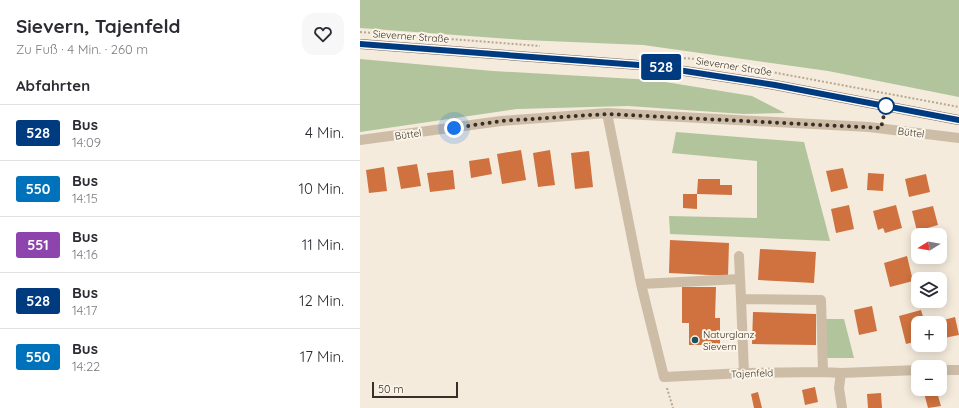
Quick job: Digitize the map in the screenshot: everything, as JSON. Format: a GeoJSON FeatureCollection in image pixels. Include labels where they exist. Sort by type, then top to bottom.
{"type":"FeatureCollection","features":[{"type":"Feature","properties":{"kind":"main road","name":"Sieverner Straße"},"geometry":{"type":"LineString","coordinates":[[360,44],[652,66],[775,85],[959,120]]}},
{"type":"Feature","properties":{"kind":"street","name":"Büttel"},"geometry":{"type":"LineString","coordinates":[[360,140],[501,121],[607,114],[869,127],[959,138]]}},
{"type":"Feature","properties":{"kind":"street"},"geometry":{"type":"LineString","coordinates":[[607,114],[641,284],[664,377]]}},
{"type":"Feature","properties":{"kind":"street"},"geometry":{"type":"LineString","coordinates":[[739,256],[744,373]]}},
{"type":"Feature","properties":{"kind":"street"},"geometry":{"type":"LineString","coordinates":[[641,284],[740,279]]}},
{"type":"Feature","properties":{"kind":"street"},"geometry":{"type":"LineString","coordinates":[[741,299],[821,300],[823,372]]}},
{"type":"Feature","properties":{"kind":"street","name":"Tajenfeld"},"geometry":{"type":"LineString","coordinates":[[664,377],[744,373],[841,373],[911,370]]}},
{"type":"Feature","properties":{"kind":"street"},"geometry":{"type":"LineString","coordinates":[[947,370],[959,370]]}},
{"type":"Feature","properties":{"kind":"street"},"geometry":{"type":"LineString","coordinates":[[841,373],[839,388],[842,408]]}},
{"type":"Feature","properties":{"kind":"path"},"geometry":{"type":"LineString","coordinates":[[664,377],[673,408]]}},
{"type":"Feature","properties":{"kind":"green space"},"geometry":{"type":"Polygon","coordinates":[[[360,0],[959,0],[959,97],[828,71],[643,45],[524,40],[360,28],[360,0]]]}},
{"type":"Feature","properties":{"kind":"green space"},"geometry":{"type":"Polygon","coordinates":[[[360,59],[493,71],[653,80],[752,96],[785,113],[743,114],[628,106],[517,109],[360,132],[360,59]]]}},
{"type":"Feature","properties":{"kind":"green space"},"geometry":{"type":"Polygon","coordinates":[[[676,132],[804,142],[830,241],[670,234],[669,216],[757,218],[757,161],[672,153],[676,132]]]}},
{"type":"Feature","properties":{"kind":"green space"},"geometry":{"type":"Polygon","coordinates":[[[824,319],[844,319],[854,358],[825,358],[824,319]]]}},
{"type":"Feature","properties":{"kind":"building"},"geometry":{"type":"Polygon","coordinates":[[[521,150],[526,180],[502,184],[497,154],[521,150]]]}},
{"type":"Feature","properties":{"kind":"building"},"geometry":{"type":"Polygon","coordinates":[[[550,150],[555,185],[538,187],[533,153],[550,150]]]}},
{"type":"Feature","properties":{"kind":"building"},"geometry":{"type":"Polygon","coordinates":[[[589,151],[593,187],[575,189],[571,153],[589,151]]]}},
{"type":"Feature","properties":{"kind":"building"},"geometry":{"type":"Polygon","coordinates":[[[489,158],[492,174],[471,178],[469,161],[489,158]]]}},
{"type":"Feature","properties":{"kind":"building"},"geometry":{"type":"Polygon","coordinates":[[[417,164],[421,186],[401,189],[397,167],[417,164]]]}},
{"type":"Feature","properties":{"kind":"building"},"geometry":{"type":"Polygon","coordinates":[[[384,167],[387,191],[369,193],[366,170],[384,167]]]}},
{"type":"Feature","properties":{"kind":"building"},"geometry":{"type":"Polygon","coordinates":[[[843,168],[848,188],[831,192],[826,171],[843,168]]]}},
{"type":"Feature","properties":{"kind":"building"},"geometry":{"type":"Polygon","coordinates":[[[453,170],[455,189],[430,192],[427,173],[453,170]]]}},
{"type":"Feature","properties":{"kind":"building"},"geometry":{"type":"Polygon","coordinates":[[[868,173],[884,174],[883,191],[867,190],[868,173]]]}},
{"type":"Feature","properties":{"kind":"building"},"geometry":{"type":"Polygon","coordinates":[[[926,174],[930,192],[909,197],[905,179],[926,174]]]}},
{"type":"Feature","properties":{"kind":"building"},"geometry":{"type":"Polygon","coordinates":[[[698,179],[720,179],[720,185],[732,185],[732,195],[697,194],[698,179]]]}},
{"type":"Feature","properties":{"kind":"building"},"geometry":{"type":"Polygon","coordinates":[[[683,194],[697,194],[697,209],[683,208],[683,194]]]}},
{"type":"Feature","properties":{"kind":"building"},"geometry":{"type":"Polygon","coordinates":[[[849,205],[854,229],[836,233],[831,209],[849,205]]]}},
{"type":"Feature","properties":{"kind":"building"},"geometry":{"type":"Polygon","coordinates":[[[896,205],[902,228],[885,233],[883,228],[878,230],[873,211],[896,205]]]}},
{"type":"Feature","properties":{"kind":"building"},"geometry":{"type":"Polygon","coordinates":[[[933,206],[938,225],[928,228],[916,228],[912,211],[933,206]]]}},
{"type":"Feature","properties":{"kind":"building"},"geometry":{"type":"Polygon","coordinates":[[[670,240],[729,243],[728,276],[669,273],[670,240]]]}},
{"type":"Feature","properties":{"kind":"building"},"geometry":{"type":"Polygon","coordinates":[[[760,249],[816,252],[814,283],[758,280],[760,249]]]}},
{"type":"Feature","properties":{"kind":"building"},"geometry":{"type":"Polygon","coordinates":[[[907,256],[911,273],[911,282],[890,287],[884,263],[907,256]]]}},
{"type":"Feature","properties":{"kind":"building"},"geometry":{"type":"Polygon","coordinates":[[[682,287],[716,287],[715,318],[720,318],[720,345],[689,345],[689,323],[682,323],[682,287]]]}},
{"type":"Feature","properties":{"kind":"building"},"geometry":{"type":"Polygon","coordinates":[[[872,306],[877,331],[859,335],[854,310],[872,306]]]}},
{"type":"Feature","properties":{"kind":"building"},"geometry":{"type":"Polygon","coordinates":[[[921,310],[923,316],[911,316],[911,343],[906,344],[899,316],[921,310]]]}},
{"type":"Feature","properties":{"kind":"building"},"geometry":{"type":"Polygon","coordinates":[[[753,312],[816,314],[816,345],[752,344],[753,312]]]}},
{"type":"Feature","properties":{"kind":"building"},"geometry":{"type":"Polygon","coordinates":[[[955,317],[959,335],[947,337],[947,319],[955,317]]]}},
{"type":"Feature","properties":{"kind":"building"},"geometry":{"type":"Polygon","coordinates":[[[815,387],[818,402],[805,405],[802,390],[815,387]]]}},
{"type":"Feature","properties":{"kind":"building"},"geometry":{"type":"Polygon","coordinates":[[[758,392],[762,408],[754,408],[751,394],[758,392]]]}},
{"type":"Feature","properties":{"kind":"building"},"geometry":{"type":"Polygon","coordinates":[[[881,393],[882,408],[868,408],[867,394],[881,393]]]}},
{"type":"Feature","properties":{"kind":"building"},"geometry":{"type":"Polygon","coordinates":[[[925,396],[938,396],[941,406],[928,408],[925,396]]]}},
{"type":"Feature","properties":{"kind":"bus line","name":"528"},"geometry":{"type":"LineString","coordinates":[[360,44],[652,66],[775,85],[959,120]]}},
{"type":"Feature","properties":{"kind":"place","name":"Naturglanz Sievern"},"geometry":{"type":"Point","coordinates":[695,340]}},
{"type":"Feature","properties":{"kind":"route"},"geometry":{"type":"LineString","coordinates":[[454,128],[501,121],[607,114],[881,128],[886,106]]}}]}
